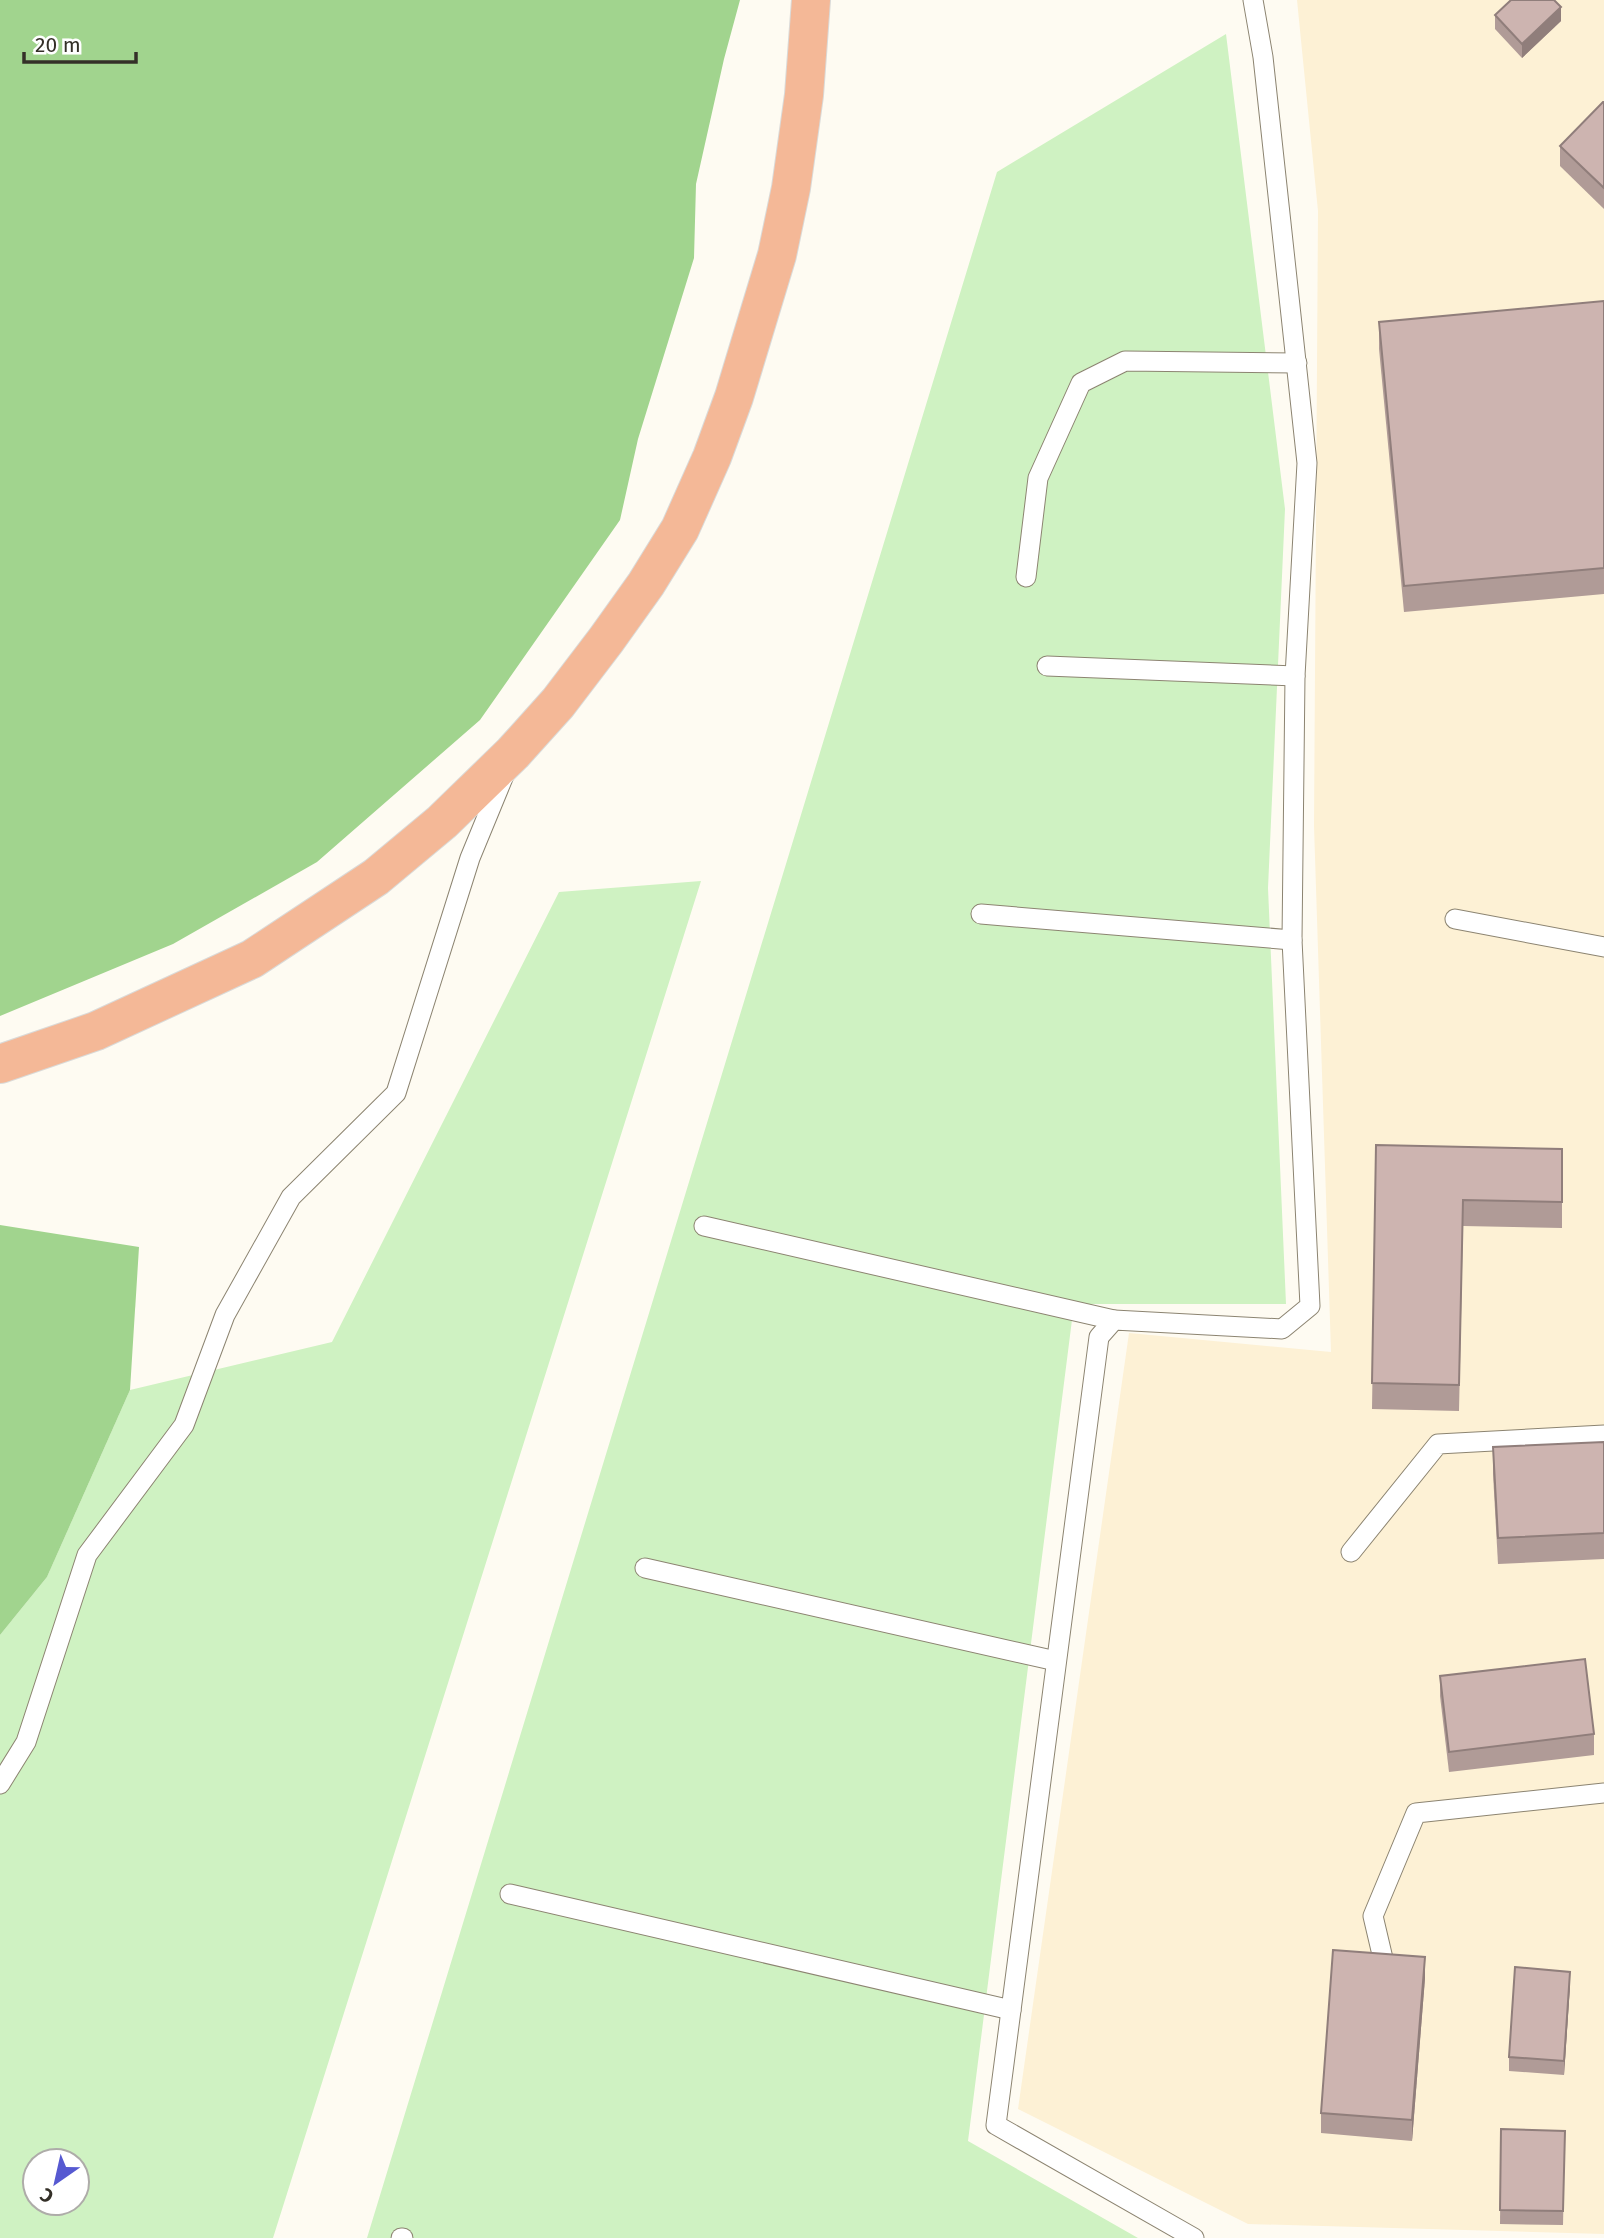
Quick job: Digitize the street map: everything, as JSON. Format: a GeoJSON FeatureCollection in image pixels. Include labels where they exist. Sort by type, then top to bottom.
{"type":"FeatureCollection","features":[{"type":"Feature","properties":{"kind":"main road"},"geometry":{"type":"LineString","coordinates":[[0,1064],[96,1031],[252,959],[376,877],[442,822],[513,753],[558,703],[646,584],[680,529],[712,457],[734,397],[760,316],[788,201],[804,95],[811,0]]}},
{"type":"Feature","properties":{"kind":"lane"},"geometry":{"type":"LineString","coordinates":[[704,1226],[1114,1320],[1282,1329],[1310,1306],[1292,940],[1295,676],[1307,463],[1263,57],[1253,0]]}},
{"type":"Feature","properties":{"kind":"lane"},"geometry":{"type":"LineString","coordinates":[[1026,577],[1038,478],[1081,383],[1125,361],[1297,363]]}},
{"type":"Feature","properties":{"kind":"lane"},"geometry":{"type":"LineString","coordinates":[[1047,666],[1295,676]]}},
{"type":"Feature","properties":{"kind":"lane"},"geometry":{"type":"LineString","coordinates":[[0,1784],[26,1742],[87,1555],[184,1425],[225,1315],[291,1197],[396,1093],[470,858],[513,753]]}},
{"type":"Feature","properties":{"kind":"lane"},"geometry":{"type":"LineString","coordinates":[[981,914],[1292,940]]}},
{"type":"Feature","properties":{"kind":"lane"},"geometry":{"type":"LineString","coordinates":[[1455,919],[1604,947]]}},
{"type":"Feature","properties":{"kind":"lane"},"geometry":{"type":"LineString","coordinates":[[1114,1320],[1099,1337],[996,2125],[1194,2238]]}},
{"type":"Feature","properties":{"kind":"lane"},"geometry":{"type":"LineString","coordinates":[[1350,1552],[1438,1444],[1604,1435]]}},
{"type":"Feature","properties":{"kind":"lane"},"geometry":{"type":"LineString","coordinates":[[645,1567],[1056,1661]]}},
{"type":"Feature","properties":{"kind":"lane"},"geometry":{"type":"LineString","coordinates":[[1393,2002],[1373,1916],[1416,1813],[1604,1793]]}},
{"type":"Feature","properties":{"kind":"lane"},"geometry":{"type":"LineString","coordinates":[[510,1894],[1011,2010]]}},
{"type":"Feature","properties":{"kind":"shaded area"},"geometry":{"type":"Polygon","coordinates":[[[1297,0],[1604,0],[1604,2234],[1248,2224],[1018,2109],[1129,1333],[1331,1352],[1314,826],[1318,211],[1297,0]]]}},
{"type":"Feature","properties":{"kind":"green space"},"geometry":{"type":"Polygon","coordinates":[[[0,0],[740,0],[696,184],[694,258],[638,439],[620,520],[480,720],[317,862],[173,944],[0,1016],[0,0]]]}},
{"type":"Feature","properties":{"kind":"green space"},"geometry":{"type":"Polygon","coordinates":[[[1226,34],[1285,509],[1268,888],[1286,1304],[1074,1304],[968,2141],[1138,2238],[367,2238],[997,172],[1226,34]]]}},
{"type":"Feature","properties":{"kind":"green space"},"geometry":{"type":"Polygon","coordinates":[[[701,881],[273,2238],[0,2238],[0,1635],[47,1577],[130,1390],[332,1342],[559,892],[701,881]]]}},
{"type":"Feature","properties":{"kind":"green space"},"geometry":{"type":"Polygon","coordinates":[[[0,1225],[139,1247],[130,1390],[47,1577],[0,1635],[0,1225]]]}},
{"type":"Feature","properties":{"kind":"building"},"geometry":{"type":"Polygon","coordinates":[[[1511,0],[1554,0],[1561,7],[1522,44],[1495,15],[1511,0]]]}},
{"type":"Feature","properties":{"kind":"building"},"geometry":{"type":"Polygon","coordinates":[[[1604,102],[1604,188],[1560,146],[1604,102]]]}},
{"type":"Feature","properties":{"kind":"building"},"geometry":{"type":"Polygon","coordinates":[[[1604,301],[1604,568],[1404,586],[1379,322],[1604,301]]]}},
{"type":"Feature","properties":{"kind":"building"},"geometry":{"type":"Polygon","coordinates":[[[1376,1145],[1562,1149],[1562,1202],[1463,1200],[1459,1385],[1372,1383],[1376,1145]]]}},
{"type":"Feature","properties":{"kind":"building"},"geometry":{"type":"Polygon","coordinates":[[[1604,1442],[1604,1533],[1498,1538],[1493,1447],[1604,1442]]]}},
{"type":"Feature","properties":{"kind":"building"},"geometry":{"type":"Polygon","coordinates":[[[1585,1659],[1594,1734],[1449,1752],[1440,1676],[1585,1659]]]}},
{"type":"Feature","properties":{"kind":"building"},"geometry":{"type":"Polygon","coordinates":[[[1333,1950],[1425,1957],[1412,2120],[1321,2113],[1333,1950]]]}},
{"type":"Feature","properties":{"kind":"building"},"geometry":{"type":"Polygon","coordinates":[[[1515,1967],[1570,1972],[1564,2061],[1509,2057],[1515,1967]]]}},
{"type":"Feature","properties":{"kind":"building"},"geometry":{"type":"Polygon","coordinates":[[[1501,2129],[1565,2131],[1563,2211],[1500,2210],[1501,2129]]]}}]}
